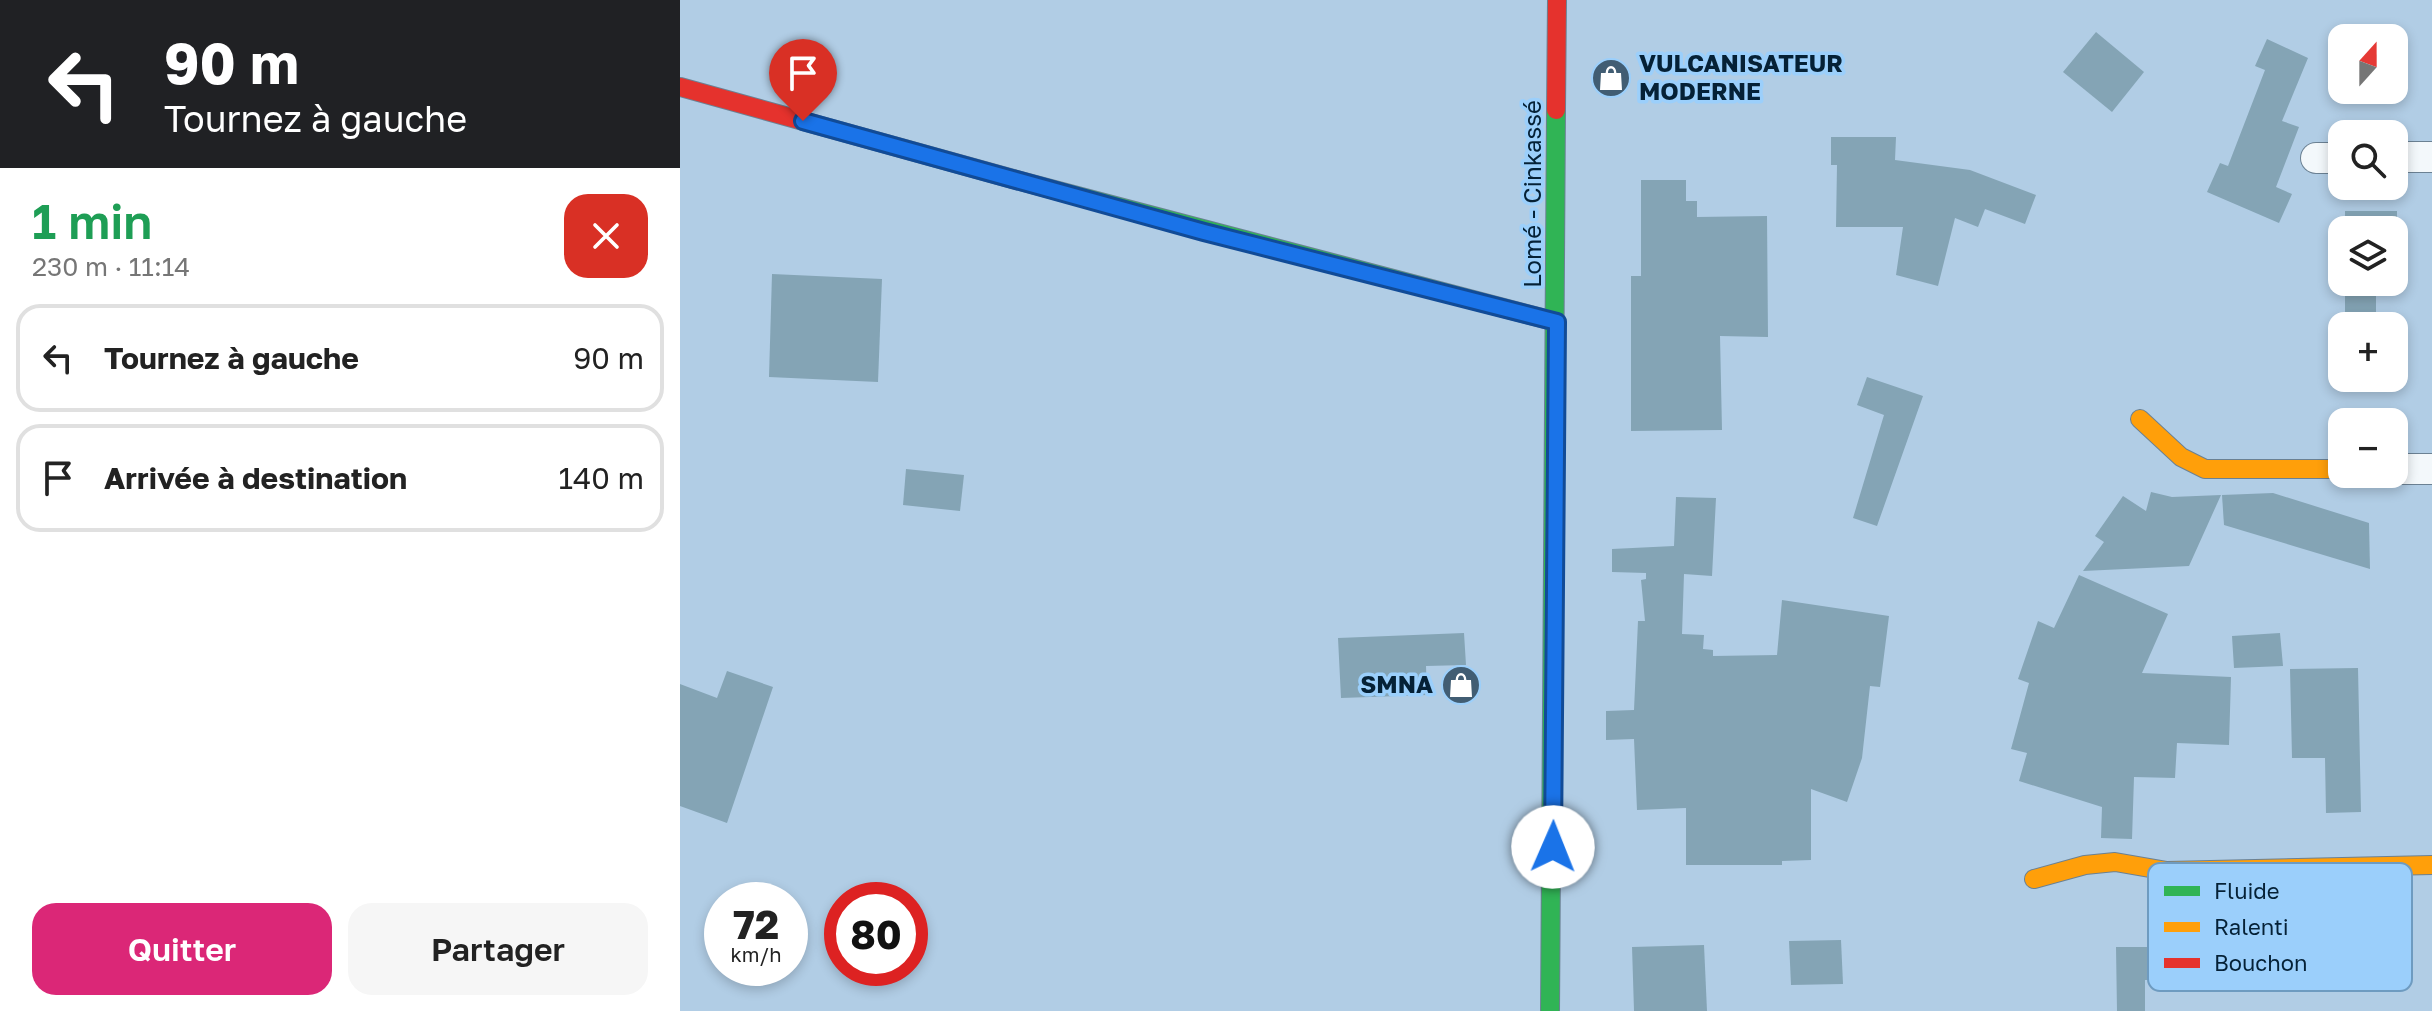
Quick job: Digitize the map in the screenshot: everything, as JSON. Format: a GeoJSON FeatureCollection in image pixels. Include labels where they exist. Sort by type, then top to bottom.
{"type":"FeatureCollection","features":[{"type":"Feature","properties":{"kind":"main road","name":"Lomé - Cinkassé"},"geometry":{"type":"LineString","coordinates":[[1550,1011],[1557,0]]}},
{"type":"Feature","properties":{"kind":"main road"},"geometry":{"type":"LineString","coordinates":[[680,87],[1204,232],[1557,322]]}},
{"type":"Feature","properties":{"kind":"main road"},"geometry":{"type":"LineString","coordinates":[[2140,419],[2181,457],[2205,469],[2328,469]]}},
{"type":"Feature","properties":{"kind":"main road"},"geometry":{"type":"LineString","coordinates":[[2034,879],[2095,861],[2133,860],[2148,865]]}},
{"type":"Feature","properties":{"kind":"main road"},"geometry":{"type":"LineString","coordinates":[[2412,865],[2432,865]]}},
{"type":"Feature","properties":{"kind":"street"},"geometry":{"type":"LineString","coordinates":[[2408,157],[2432,157]]}},
{"type":"Feature","properties":{"kind":"street"},"geometry":{"type":"LineString","coordinates":[[2408,469],[2432,469]]}},
{"type":"Feature","properties":{"kind":"building"},"geometry":{"type":"Polygon","coordinates":[[[2096,32],[2144,72],[2112,112],[2063,72],[2096,32]]]}},
{"type":"Feature","properties":{"kind":"building"},"geometry":{"type":"Polygon","coordinates":[[[2267,39],[2308,58],[2282,121],[2299,127],[2276,187],[2292,194],[2279,223],[2207,192],[2220,163],[2228,166],[2265,70],[2255,66],[2267,39]]]}},
{"type":"Feature","properties":{"kind":"building"},"geometry":{"type":"Polygon","coordinates":[[[1831,137],[1896,137],[1895,160],[1970,170],[2036,195],[2025,224],[1985,209],[1978,227],[1955,218],[1938,286],[1896,275],[1903,227],[1836,227],[1837,165],[1831,165],[1831,137]]]}},
{"type":"Feature","properties":{"kind":"building"},"geometry":{"type":"Polygon","coordinates":[[[1641,180],[1686,180],[1686,201],[1697,201],[1697,217],[1767,216],[1768,337],[1720,336],[1722,430],[1631,431],[1631,276],[1641,276],[1641,180]]]}},
{"type":"Feature","properties":{"kind":"building"},"geometry":{"type":"Polygon","coordinates":[[[2345,211],[2397,211],[2397,216],[2345,216],[2345,211]]]}},
{"type":"Feature","properties":{"kind":"building"},"geometry":{"type":"Polygon","coordinates":[[[772,274],[882,279],[878,382],[769,377],[772,274]]]}},
{"type":"Feature","properties":{"kind":"building"},"geometry":{"type":"Polygon","coordinates":[[[2345,296],[2376,296],[2376,312],[2345,312],[2345,296]]]}},
{"type":"Feature","properties":{"kind":"building"},"geometry":{"type":"Polygon","coordinates":[[[1867,377],[1923,396],[1877,526],[1853,518],[1884,415],[1857,405],[1867,377]]]}},
{"type":"Feature","properties":{"kind":"building"},"geometry":{"type":"Polygon","coordinates":[[[906,469],[964,475],[960,511],[903,505],[906,469]]]}},
{"type":"Feature","properties":{"kind":"building"},"geometry":{"type":"Polygon","coordinates":[[[2151,492],[2172,497],[2221,495],[2189,566],[2083,571],[2104,542],[2095,536],[2123,496],[2146,511],[2151,492]]]}},
{"type":"Feature","properties":{"kind":"building"},"geometry":{"type":"Polygon","coordinates":[[[2273,493],[2369,523],[2370,569],[2224,525],[2222,495],[2273,493]]]}},
{"type":"Feature","properties":{"kind":"building"},"geometry":{"type":"Polygon","coordinates":[[[1676,497],[1716,498],[1712,576],[1684,574],[1682,634],[1704,635],[1703,649],[1713,650],[1713,656],[1777,655],[1782,600],[1889,616],[1880,687],[1870,686],[1862,758],[1847,802],[1811,789],[1811,860],[1782,861],[1782,865],[1686,865],[1686,808],[1637,810],[1634,739],[1606,740],[1606,711],[1634,710],[1638,621],[1645,621],[1641,580],[1646,579],[1646,573],[1612,572],[1612,549],[1674,546],[1676,497]]]}},
{"type":"Feature","properties":{"kind":"building"},"geometry":{"type":"Polygon","coordinates":[[[2079,575],[2168,614],[2142,673],[2231,677],[2229,745],[2177,743],[2175,778],[2134,777],[2132,839],[2101,838],[2102,807],[2019,781],[2027,753],[2011,749],[2029,683],[2018,679],[2038,621],[2054,628],[2079,575]]]}},
{"type":"Feature","properties":{"kind":"building"},"geometry":{"type":"Polygon","coordinates":[[[1464,633],[1466,665],[1426,666],[1427,695],[1341,698],[1338,638],[1464,633]]]}},
{"type":"Feature","properties":{"kind":"building"},"geometry":{"type":"Polygon","coordinates":[[[2280,633],[2283,666],[2234,668],[2232,636],[2280,633]]]}},
{"type":"Feature","properties":{"kind":"building"},"geometry":{"type":"Polygon","coordinates":[[[2358,668],[2361,812],[2326,813],[2325,758],[2292,758],[2290,669],[2358,668]]]}},
{"type":"Feature","properties":{"kind":"building"},"geometry":{"type":"Polygon","coordinates":[[[727,671],[773,687],[727,823],[680,806],[680,684],[717,698],[727,671]]]}},
{"type":"Feature","properties":{"kind":"building"},"geometry":{"type":"Polygon","coordinates":[[[1841,940],[1843,984],[1791,985],[1789,941],[1841,940]]]}},
{"type":"Feature","properties":{"kind":"building"},"geometry":{"type":"Polygon","coordinates":[[[1704,945],[1707,1011],[1634,1011],[1632,947],[1704,945]]]}},
{"type":"Feature","properties":{"kind":"building"},"geometry":{"type":"Polygon","coordinates":[[[2116,947],[2148,947],[2145,1011],[2117,1011],[2116,947]]]}},
{"type":"Feature","properties":{"kind":"traffic: fast"},"geometry":{"type":"LineString","coordinates":[[1550,1011],[1556,110]]}},
{"type":"Feature","properties":{"kind":"traffic: fast"},"geometry":{"type":"LineString","coordinates":[[1013,179],[1557,322]]}},
{"type":"Feature","properties":{"kind":"traffic: slow"},"geometry":{"type":"LineString","coordinates":[[2140,419],[2181,457],[2205,469],[2328,469]]}},
{"type":"Feature","properties":{"kind":"traffic: slow"},"geometry":{"type":"LineString","coordinates":[[2034,879],[2085,865],[2115,862],[2148,868]]}},
{"type":"Feature","properties":{"kind":"traffic: slow"},"geometry":{"type":"LineString","coordinates":[[2412,865],[2432,865]]}},
{"type":"Feature","properties":{"kind":"traffic: jam"},"geometry":{"type":"LineString","coordinates":[[1556,110],[1557,0]]}},
{"type":"Feature","properties":{"kind":"traffic: jam"},"geometry":{"type":"LineString","coordinates":[[680,87],[1013,179]]}},
{"type":"Feature","properties":{"kind":"place","name":"VULCANISATEUR MODERNE"},"geometry":{"type":"Point","coordinates":[1611,78]}},
{"type":"Feature","properties":{"kind":"place","name":"SMNA"},"geometry":{"type":"Point","coordinates":[1461,685]}},
{"type":"Feature","properties":{"kind":"route"},"geometry":{"type":"LineString","coordinates":[[803,121],[1204,232],[1557,322],[1553,847]]}}]}
